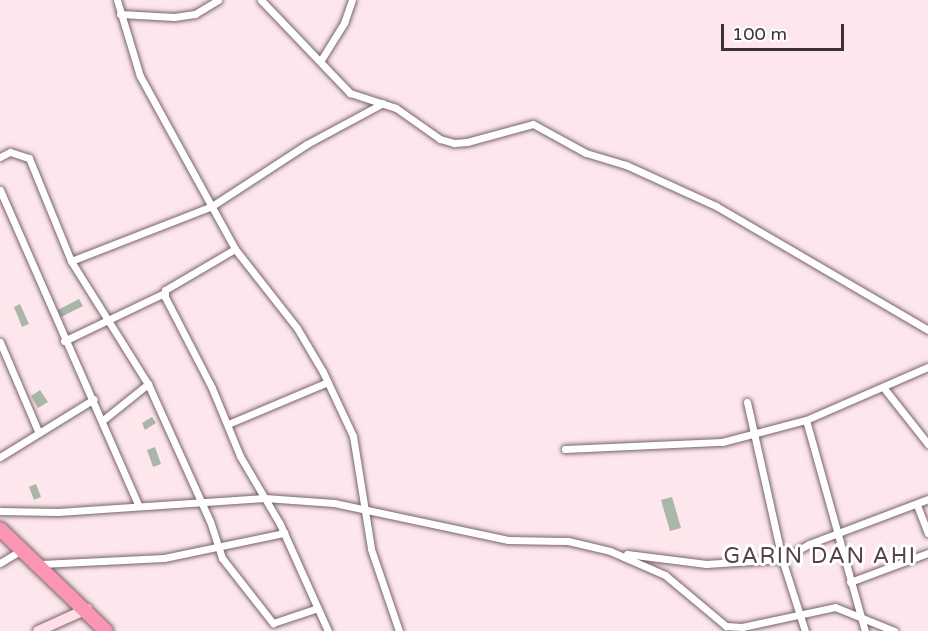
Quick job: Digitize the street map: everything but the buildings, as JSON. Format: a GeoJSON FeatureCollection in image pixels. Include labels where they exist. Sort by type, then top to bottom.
{"type":"FeatureCollection","features":[{"type":"Feature","properties":{"kind":"highway"},"geometry":{"type":"LineString","coordinates":[[0,529],[41,564],[106,631]]}},
{"type":"Feature","properties":{"kind":"street"},"geometry":{"type":"LineString","coordinates":[[117,0],[140,76],[235,249],[297,328],[328,382],[353,436],[360,467],[361,507],[399,631]]}},
{"type":"Feature","properties":{"kind":"street"},"geometry":{"type":"LineString","coordinates":[[261,0],[289,33],[321,60],[350,93],[396,108],[440,139],[453,143],[533,124],[586,153],[626,165],[716,206],[928,330]]}},
{"type":"Feature","properties":{"kind":"street"},"geometry":{"type":"LineString","coordinates":[[321,60],[344,23],[352,0]]}},
{"type":"Feature","properties":{"kind":"street"},"geometry":{"type":"LineString","coordinates":[[120,14],[159,19],[195,14],[213,2]]}},
{"type":"Feature","properties":{"kind":"street"},"geometry":{"type":"LineString","coordinates":[[71,261],[212,206],[308,144],[383,104]]}},
{"type":"Feature","properties":{"kind":"street"},"geometry":{"type":"LineString","coordinates":[[0,157],[10,152],[29,158],[71,261],[148,384],[202,504],[216,548],[273,623],[318,608]]}},
{"type":"Feature","properties":{"kind":"street"},"geometry":{"type":"LineString","coordinates":[[0,190],[64,341],[94,399],[139,506]]}},
{"type":"Feature","properties":{"kind":"street"},"geometry":{"type":"LineString","coordinates":[[64,341],[108,322],[164,293],[235,249]]}},
{"type":"Feature","properties":{"kind":"street"},"geometry":{"type":"LineString","coordinates":[[164,293],[228,424],[240,456],[284,533],[328,631]]}},
{"type":"Feature","properties":{"kind":"street"},"geometry":{"type":"LineString","coordinates":[[0,342],[38,431]]}},
{"type":"Feature","properties":{"kind":"street"},"geometry":{"type":"LineString","coordinates":[[565,449],[715,442],[754,434],[806,420],[928,367]]}},
{"type":"Feature","properties":{"kind":"street"},"geometry":{"type":"LineString","coordinates":[[228,424],[328,382]]}},
{"type":"Feature","properties":{"kind":"street"},"geometry":{"type":"LineString","coordinates":[[103,420],[148,384]]}},
{"type":"Feature","properties":{"kind":"street"},"geometry":{"type":"LineString","coordinates":[[883,387],[928,444]]}},
{"type":"Feature","properties":{"kind":"street"},"geometry":{"type":"LineString","coordinates":[[0,457],[38,431],[94,399]]}},
{"type":"Feature","properties":{"kind":"street"},"geometry":{"type":"LineString","coordinates":[[747,402],[782,559],[805,631]]}},
{"type":"Feature","properties":{"kind":"street"},"geometry":{"type":"LineString","coordinates":[[806,420],[865,631]]}},
{"type":"Feature","properties":{"kind":"street"},"geometry":{"type":"LineString","coordinates":[[0,512],[202,504],[265,498],[361,507],[508,540],[568,541],[610,551],[689,563],[739,564],[782,559],[837,533],[928,499]]}},
{"type":"Feature","properties":{"kind":"street"},"geometry":{"type":"LineString","coordinates":[[917,505],[928,533]]}},
{"type":"Feature","properties":{"kind":"street"},"geometry":{"type":"LineString","coordinates":[[41,564],[156,559],[284,533]]}},
{"type":"Feature","properties":{"kind":"street"},"geometry":{"type":"LineString","coordinates":[[0,563],[23,549]]}},
{"type":"Feature","properties":{"kind":"street"},"geometry":{"type":"LineString","coordinates":[[610,551],[665,575],[726,626],[742,627],[835,607],[860,614],[894,631]]}},
{"type":"Feature","properties":{"kind":"street"},"geometry":{"type":"LineString","coordinates":[[850,582],[928,553]]}},
{"type":"Feature","properties":{"kind":"street"},"geometry":{"type":"LineString","coordinates":[[45,630],[87,609]]}},
{"type":"Feature","properties":{"kind":"district","name":"GARIN DAN AHI"},"geometry":{"type":"Point","coordinates":[820,557]}}]}
